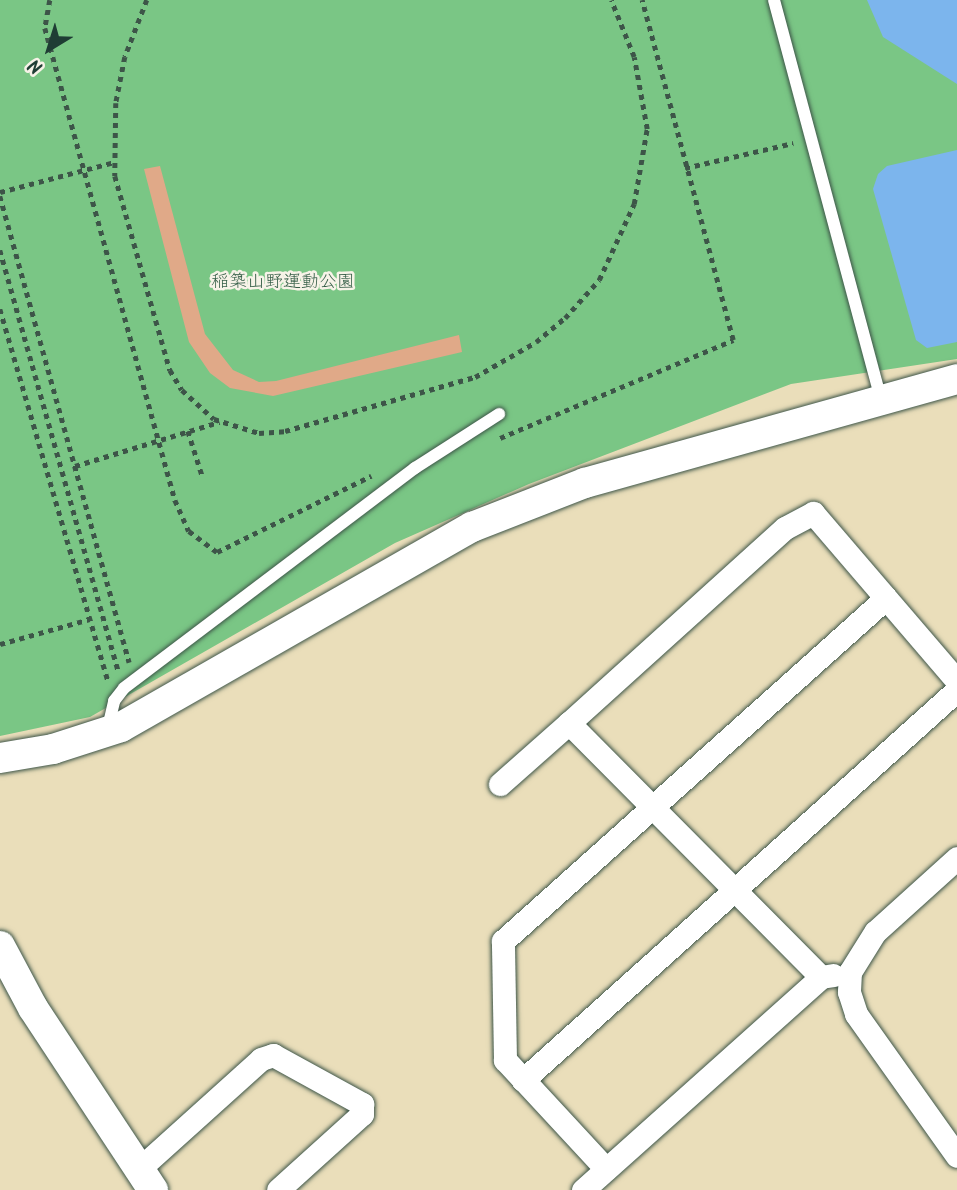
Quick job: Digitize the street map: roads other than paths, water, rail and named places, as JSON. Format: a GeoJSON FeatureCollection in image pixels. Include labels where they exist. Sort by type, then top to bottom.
{"type":"FeatureCollection","features":[{"type":"Feature","properties":{"kind":"street"},"geometry":{"type":"LineString","coordinates":[[0,758],[53,749],[107,732],[471,527],[585,482],[957,379]]}},
{"type":"Feature","properties":{"kind":"street"},"geometry":{"type":"LineString","coordinates":[[500,784],[785,528],[813,513],[957,681]]}},
{"type":"Feature","properties":{"kind":"street"},"geometry":{"type":"LineString","coordinates":[[606,1169],[505,1060],[503,942],[886,598]]}},
{"type":"Feature","properties":{"kind":"street"},"geometry":{"type":"LineString","coordinates":[[523,1080],[732,889],[957,690]]}},
{"type":"Feature","properties":{"kind":"street"},"geometry":{"type":"LineString","coordinates":[[569,723],[650,808],[821,977]]}},
{"type":"Feature","properties":{"kind":"street"},"geometry":{"type":"LineString","coordinates":[[957,858],[875,932],[850,972],[849,992],[856,1014],[957,1156]]}},
{"type":"Feature","properties":{"kind":"street"},"geometry":{"type":"LineString","coordinates":[[0,946],[33,1008],[146,1179],[261,1059],[273,1055],[362,1104],[362,1114],[278,1190]]}},
{"type":"Feature","properties":{"kind":"street"},"geometry":{"type":"LineString","coordinates":[[583,1190],[821,977],[850,972]]}},
{"type":"Feature","properties":{"kind":"lane"},"geometry":{"type":"LineString","coordinates":[[775,0],[881,400]]}},
{"type":"Feature","properties":{"kind":"lane"},"geometry":{"type":"LineString","coordinates":[[107,732],[114,701],[129,684],[411,471],[499,414]]}},
{"type":"Feature","properties":{"kind":"water"},"geometry":{"type":"Polygon","coordinates":[[[867,0],[957,0],[957,84],[883,37],[867,0]]]}},
{"type":"Feature","properties":{"kind":"water"},"geometry":{"type":"Polygon","coordinates":[[[957,150],[957,342],[927,348],[916,340],[873,189],[878,174],[887,166],[957,150]]]}},
{"type":"Feature","properties":{"kind":"park label","name":"稲築山野運動公園"},"geometry":{"type":"Point","coordinates":[283,283]}}]}
